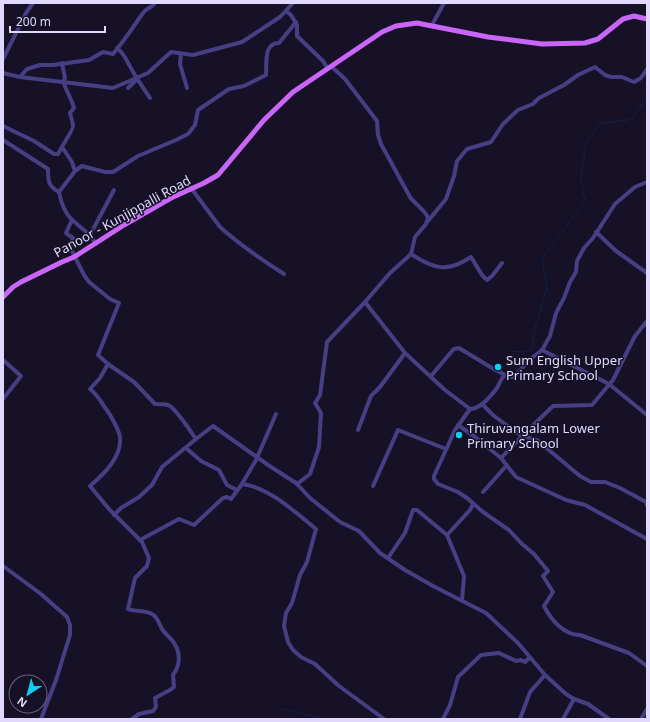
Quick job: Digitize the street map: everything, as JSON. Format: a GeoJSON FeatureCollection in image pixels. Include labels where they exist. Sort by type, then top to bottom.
{"type":"FeatureCollection","features":[{"type":"Feature","properties":{"kind":"main road","name":"Panoor - Kunjippalli Road"},"geometry":{"type":"LineString","coordinates":[[3,297],[13,287],[21,282],[74,257],[124,225],[171,198],[204,183],[222,172],[236,152],[269,115],[293,92],[382,32],[407,24],[417,23],[542,44],[570,44],[585,43],[598,39],[617,23],[630,16],[647,19]]}},
{"type":"Feature","properties":{"kind":"street"},"geometry":{"type":"LineString","coordinates":[[3,59],[26,13],[33,3]]}},
{"type":"Feature","properties":{"kind":"street"},"geometry":{"type":"LineString","coordinates":[[20,77],[27,69],[40,65],[53,65],[89,60],[103,52],[113,54],[144,11],[153,7],[155,3]]}},
{"type":"Feature","properties":{"kind":"street"},"geometry":{"type":"LineString","coordinates":[[3,74],[113,88],[152,71],[171,52],[193,55],[242,42],[280,17],[293,3]]}},
{"type":"Feature","properties":{"kind":"street"},"geometry":{"type":"LineString","coordinates":[[432,25],[444,3]]}},
{"type":"Feature","properties":{"kind":"street"},"geometry":{"type":"LineString","coordinates":[[286,11],[296,22],[298,28],[297,36],[330,68],[345,79],[377,121],[378,135],[384,152],[405,190],[414,204],[427,215],[428,221]]}},
{"type":"Feature","properties":{"kind":"street"},"geometry":{"type":"LineString","coordinates":[[59,192],[75,171],[82,166],[105,172],[113,172],[138,156],[188,134],[195,125],[198,110],[229,89],[244,86],[266,75],[267,51],[270,46],[275,43],[279,43],[296,22]]}},
{"type":"Feature","properties":{"kind":"street"},"geometry":{"type":"LineString","coordinates":[[117,48],[124,54],[131,69],[150,98]]}},
{"type":"Feature","properties":{"kind":"street"},"geometry":{"type":"LineString","coordinates":[[181,54],[180,64],[187,88]]}},
{"type":"Feature","properties":{"kind":"street"},"geometry":{"type":"LineString","coordinates":[[3,126],[34,141],[54,154],[58,154],[68,134],[74,127],[70,113],[74,108],[63,82],[65,78],[62,63]]}},
{"type":"Feature","properties":{"kind":"street"},"geometry":{"type":"LineString","coordinates":[[297,484],[310,474],[318,447],[321,413],[315,403],[320,395],[327,342],[390,273],[411,254],[417,234],[446,199],[454,176],[457,161],[467,149],[491,142],[503,124],[518,110],[533,104],[539,98],[564,85],[578,75],[595,68],[605,75],[611,77],[622,77],[634,82],[641,78],[647,69]]}},
{"type":"Feature","properties":{"kind":"street"},"geometry":{"type":"LineString","coordinates":[[128,88],[138,78]]}},
{"type":"Feature","properties":{"kind":"street"},"geometry":{"type":"LineString","coordinates":[[3,140],[48,169],[48,179],[53,188],[59,192],[67,215],[90,235],[96,244]]}},
{"type":"Feature","properties":{"kind":"street"},"geometry":{"type":"LineString","coordinates":[[62,146],[72,162],[75,171]]}},
{"type":"Feature","properties":{"kind":"street"},"geometry":{"type":"LineString","coordinates":[[431,376],[454,349],[459,348],[487,366],[505,375],[516,375],[528,361],[542,350],[550,336],[556,313],[576,272],[577,261],[615,204],[636,187],[647,182]]}},
{"type":"Feature","properties":{"kind":"street"},"geometry":{"type":"LineString","coordinates":[[191,188],[220,227],[250,252],[284,274]]}},
{"type":"Feature","properties":{"kind":"street"},"geometry":{"type":"LineString","coordinates":[[90,235],[114,190]]}},
{"type":"Feature","properties":{"kind":"street"},"geometry":{"type":"LineString","coordinates":[[72,220],[66,232],[73,238],[70,247],[74,257],[89,282],[110,299],[119,303],[98,355],[108,364],[134,382],[155,404],[167,404],[171,406],[186,423],[196,439]]}},
{"type":"Feature","properties":{"kind":"street"},"geometry":{"type":"LineString","coordinates":[[596,232],[616,250],[647,273]]}},
{"type":"Feature","properties":{"kind":"street"},"geometry":{"type":"LineString","coordinates":[[411,254],[428,264],[442,268],[458,265],[473,257],[482,275],[487,280],[502,263]]}},
{"type":"Feature","properties":{"kind":"street"},"geometry":{"type":"LineString","coordinates":[[365,302],[405,353],[445,390],[470,409]]}},
{"type":"Feature","properties":{"kind":"street"},"geometry":{"type":"LineString","coordinates":[[501,458],[553,406],[592,405],[613,380],[635,336],[647,321]]}},
{"type":"Feature","properties":{"kind":"street"},"geometry":{"type":"LineString","coordinates":[[542,350],[609,384],[647,415]]}},
{"type":"Feature","properties":{"kind":"street"},"geometry":{"type":"LineString","coordinates":[[358,430],[371,396],[380,387],[405,353]]}},
{"type":"Feature","properties":{"kind":"street"},"geometry":{"type":"LineString","coordinates":[[3,360],[21,376],[3,398]]}},
{"type":"Feature","properties":{"kind":"street"},"geometry":{"type":"LineString","coordinates":[[108,364],[100,378],[90,389],[99,396],[111,416],[120,435],[119,445],[108,469],[90,486],[114,515],[140,540],[149,558],[148,566],[134,578],[128,609],[135,612],[151,613],[156,617],[162,629],[174,643],[178,651],[179,662],[177,670],[173,675],[174,687],[155,698],[156,707],[153,711],[139,714],[132,719]]}},
{"type":"Feature","properties":{"kind":"street"},"geometry":{"type":"LineString","coordinates":[[505,375],[500,380],[498,387],[482,404],[470,409],[458,425],[446,449],[434,479],[438,484],[458,492],[467,498],[509,530],[534,554],[548,571],[543,576],[553,592],[544,606],[548,614],[560,626],[573,635],[580,635],[629,654],[647,666]]}},
{"type":"Feature","properties":{"kind":"street"},"geometry":{"type":"LineString","coordinates":[[482,404],[494,416],[522,436],[536,440],[580,476],[591,482],[605,482],[620,488],[646,502],[647,505]]}},
{"type":"Feature","properties":{"kind":"street"},"geometry":{"type":"LineString","coordinates":[[140,540],[179,519],[194,525],[223,498],[227,497],[231,499],[242,484],[257,457],[276,414]]}},
{"type":"Feature","properties":{"kind":"street"},"geometry":{"type":"LineString","coordinates":[[458,425],[501,458],[516,477],[566,500],[585,505],[647,539]]}},
{"type":"Feature","properties":{"kind":"street"},"geometry":{"type":"LineString","coordinates":[[114,515],[152,485],[162,467],[213,426],[297,484],[310,498],[340,522],[363,534],[373,546],[388,558],[423,581],[486,613],[518,643],[529,658],[566,694],[574,699],[588,704],[609,719]]}},
{"type":"Feature","properties":{"kind":"street"},"geometry":{"type":"LineString","coordinates":[[374,486],[398,430],[446,449]]}},
{"type":"Feature","properties":{"kind":"street"},"geometry":{"type":"LineString","coordinates":[[186,448],[201,461],[219,470],[227,485],[237,490]]}},
{"type":"Feature","properties":{"kind":"street"},"geometry":{"type":"LineString","coordinates":[[483,492],[507,464]]}},
{"type":"Feature","properties":{"kind":"street"},"geometry":{"type":"LineString","coordinates":[[242,484],[264,491],[316,529],[307,562],[300,575],[292,603],[286,613],[284,626],[288,642],[300,657],[315,664],[339,686],[384,719]]}},
{"type":"Feature","properties":{"kind":"street"},"geometry":{"type":"LineString","coordinates":[[447,535],[470,510],[473,504]]}},
{"type":"Feature","properties":{"kind":"street"},"geometry":{"type":"LineString","coordinates":[[388,558],[405,533],[413,510],[417,510],[447,535],[464,576],[462,601]]}},
{"type":"Feature","properties":{"kind":"street"},"geometry":{"type":"LineString","coordinates":[[3,566],[41,594],[67,617],[70,625],[70,635],[56,680],[41,719]]}},
{"type":"Feature","properties":{"kind":"street"},"geometry":{"type":"LineString","coordinates":[[443,719],[450,705],[458,677],[481,655],[499,653],[516,661],[520,660],[524,662],[529,658]]}},
{"type":"Feature","properties":{"kind":"street"},"geometry":{"type":"LineString","coordinates":[[520,719],[530,692],[545,675]]}},
{"type":"Feature","properties":{"kind":"street"},"geometry":{"type":"LineString","coordinates":[[562,719],[574,699]]}},
{"type":"Feature","properties":{"kind":"street"},"geometry":{"type":"LineString","coordinates":[[642,719],[647,709]]}},
{"type":"Feature","properties":{"kind":"waterway"},"geometry":{"type":"LineString","coordinates":[[510,351],[520,352],[532,350],[534,332],[547,287],[542,259],[585,201],[581,179],[586,142],[601,123],[628,120],[633,118],[639,107],[647,102]]}},
{"type":"Feature","properties":{"kind":"waterway"},"geometry":{"type":"LineString","coordinates":[[283,709],[323,719]]}},
{"type":"Feature","properties":{"kind":"place","name":"Sum English Upper Primary School"},"geometry":{"type":"Point","coordinates":[498,367]}},
{"type":"Feature","properties":{"kind":"place","name":"Thiruvangalam Lower Primary School"},"geometry":{"type":"Point","coordinates":[459,435]}}]}
